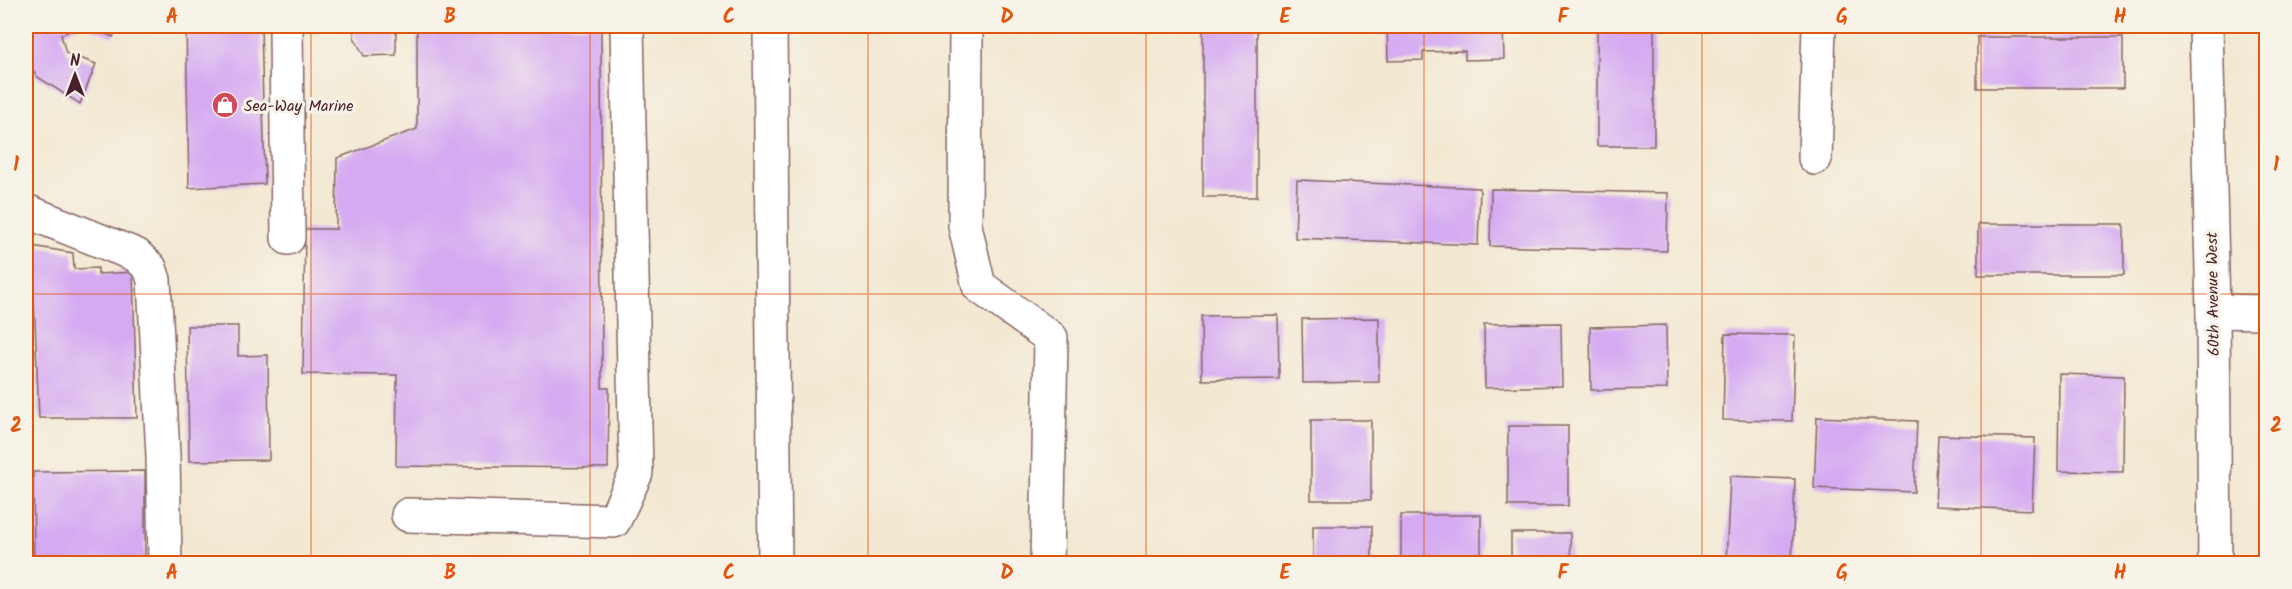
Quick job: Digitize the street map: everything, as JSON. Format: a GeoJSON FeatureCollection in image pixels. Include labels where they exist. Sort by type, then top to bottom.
{"type":"FeatureCollection","features":[{"type":"Feature","properties":{"kind":"street"},"geometry":{"type":"LineString","coordinates":[[286,26],[288,238]]}},
{"type":"Feature","properties":{"kind":"street"},"geometry":{"type":"LineString","coordinates":[[408,515],[615,521],[636,473],[627,26]]}},
{"type":"Feature","properties":{"kind":"street"},"geometry":{"type":"LineString","coordinates":[[770,26],[775,564]]}},
{"type":"Feature","properties":{"kind":"street"},"geometry":{"type":"LineString","coordinates":[[966,26],[965,226],[979,286],[1051,338],[1047,564]]}},
{"type":"Feature","properties":{"kind":"street"},"geometry":{"type":"LineString","coordinates":[[1815,158],[1819,26]]}},
{"type":"Feature","properties":{"kind":"street","name":"60th Avenue West"},"geometry":{"type":"LineString","coordinates":[[2206,26],[2213,311],[2215,564]]}},
{"type":"Feature","properties":{"kind":"street"},"geometry":{"type":"LineString","coordinates":[[26,211],[136,255],[150,268],[154,280],[163,456],[165,564]]}},
{"type":"Feature","properties":{"kind":"street"},"geometry":{"type":"LineString","coordinates":[[2213,311],[2266,312]]}},
{"type":"Feature","properties":{"kind":"building"},"geometry":{"type":"Polygon","coordinates":[[[26,26],[79,26],[61,35],[66,53],[96,64],[80,104],[36,76],[26,56],[26,26]]]}},
{"type":"Feature","properties":{"kind":"building"},"geometry":{"type":"Polygon","coordinates":[[[86,26],[118,26],[113,37],[86,26]]]}},
{"type":"Feature","properties":{"kind":"building","name":"Sea-Way Marine"},"geometry":{"type":"Polygon","coordinates":[[[186,26],[261,26],[265,184],[189,188],[186,26]]]}},
{"type":"Feature","properties":{"kind":"building"},"geometry":{"type":"Polygon","coordinates":[[[354,26],[396,26],[396,55],[364,56],[354,37],[354,26]]]}},
{"type":"Feature","properties":{"kind":"building"},"geometry":{"type":"Polygon","coordinates":[[[417,26],[601,26],[602,388],[609,388],[608,468],[396,466],[397,375],[303,374],[305,229],[336,229],[337,158],[417,129],[417,26]]]}},
{"type":"Feature","properties":{"kind":"building"},"geometry":{"type":"Polygon","coordinates":[[[1203,26],[1257,26],[1257,197],[1203,197],[1203,26]]]}},
{"type":"Feature","properties":{"kind":"building"},"geometry":{"type":"Polygon","coordinates":[[[1387,26],[1503,26],[1504,59],[1465,60],[1465,51],[1423,52],[1423,60],[1388,61],[1387,26]]]}},
{"type":"Feature","properties":{"kind":"building"},"geometry":{"type":"Polygon","coordinates":[[[1597,26],[1654,26],[1654,146],[1597,146],[1597,26]]]}},
{"type":"Feature","properties":{"kind":"building"},"geometry":{"type":"Polygon","coordinates":[[[1977,37],[2123,37],[2123,88],[1977,88],[1977,37]]]}},
{"type":"Feature","properties":{"kind":"building"},"geometry":{"type":"Polygon","coordinates":[[[1297,180],[1480,188],[1478,245],[1295,238],[1297,180]]]}},
{"type":"Feature","properties":{"kind":"building"},"geometry":{"type":"Polygon","coordinates":[[[1491,189],[1668,193],[1667,251],[1490,246],[1491,189]]]}},
{"type":"Feature","properties":{"kind":"building"},"geometry":{"type":"Polygon","coordinates":[[[1978,224],[2124,224],[2124,275],[1978,275],[1978,224]]]}},
{"type":"Feature","properties":{"kind":"building"},"geometry":{"type":"Polygon","coordinates":[[[26,245],[73,253],[74,269],[98,268],[98,274],[133,272],[137,418],[39,418],[34,298],[26,298],[26,245]]]}},
{"type":"Feature","properties":{"kind":"building"},"geometry":{"type":"Polygon","coordinates":[[[1278,315],[1279,379],[1202,380],[1201,316],[1278,315]]]}},
{"type":"Feature","properties":{"kind":"building"},"geometry":{"type":"Polygon","coordinates":[[[1379,318],[1379,382],[1303,383],[1302,319],[1379,318]]]}},
{"type":"Feature","properties":{"kind":"building"},"geometry":{"type":"Polygon","coordinates":[[[1561,323],[1562,386],[1485,388],[1484,324],[1561,323]]]}},
{"type":"Feature","properties":{"kind":"building"},"geometry":{"type":"Polygon","coordinates":[[[1666,325],[1667,389],[1591,390],[1590,327],[1666,325]]]}},
{"type":"Feature","properties":{"kind":"building"},"geometry":{"type":"Polygon","coordinates":[[[187,326],[238,326],[238,356],[268,355],[269,460],[189,461],[187,326]]]}},
{"type":"Feature","properties":{"kind":"building"},"geometry":{"type":"Polygon","coordinates":[[[1725,334],[1795,335],[1792,421],[1723,420],[1725,334]]]}},
{"type":"Feature","properties":{"kind":"building"},"geometry":{"type":"Polygon","coordinates":[[[2059,374],[2124,376],[2123,472],[2058,471],[2059,374]]]}},
{"type":"Feature","properties":{"kind":"building"},"geometry":{"type":"Polygon","coordinates":[[[1817,417],[1917,421],[1914,492],[1814,488],[1817,417]]]}},
{"type":"Feature","properties":{"kind":"building"},"geometry":{"type":"Polygon","coordinates":[[[1311,420],[1371,420],[1371,500],[1311,500],[1311,420]]]}},
{"type":"Feature","properties":{"kind":"building"},"geometry":{"type":"Polygon","coordinates":[[[1508,426],[1568,426],[1568,506],[1508,506],[1508,426]]]}},
{"type":"Feature","properties":{"kind":"building"},"geometry":{"type":"Polygon","coordinates":[[[1938,435],[2035,438],[2032,510],[1935,506],[1938,435]]]}},
{"type":"Feature","properties":{"kind":"building"},"geometry":{"type":"Polygon","coordinates":[[[145,471],[145,564],[34,564],[33,472],[145,471]]]}},
{"type":"Feature","properties":{"kind":"building"},"geometry":{"type":"Polygon","coordinates":[[[1730,476],[1795,479],[1792,564],[1726,564],[1730,476]]]}},
{"type":"Feature","properties":{"kind":"building"},"geometry":{"type":"Polygon","coordinates":[[[1401,515],[1481,515],[1481,564],[1401,564],[1401,515]]]}},
{"type":"Feature","properties":{"kind":"building"},"geometry":{"type":"Polygon","coordinates":[[[1313,526],[1372,526],[1372,564],[1313,564],[1313,526]]]}},
{"type":"Feature","properties":{"kind":"building"},"geometry":{"type":"Polygon","coordinates":[[[1511,533],[1570,533],[1571,564],[1511,564],[1511,533]]]}},
{"type":"Feature","properties":{"kind":"building"},"geometry":{"type":"Polygon","coordinates":[[[437,557],[554,562],[554,564],[437,564],[437,557]]]}},
{"type":"Feature","properties":{"kind":"building"},"geometry":{"type":"Polygon","coordinates":[[[1939,558],[2035,561],[2035,564],[1939,564],[1939,558]]]}},
{"type":"Feature","properties":{"kind":"place","name":"Sea-Way Marine"},"geometry":{"type":"Point","coordinates":[225,105]}}]}
